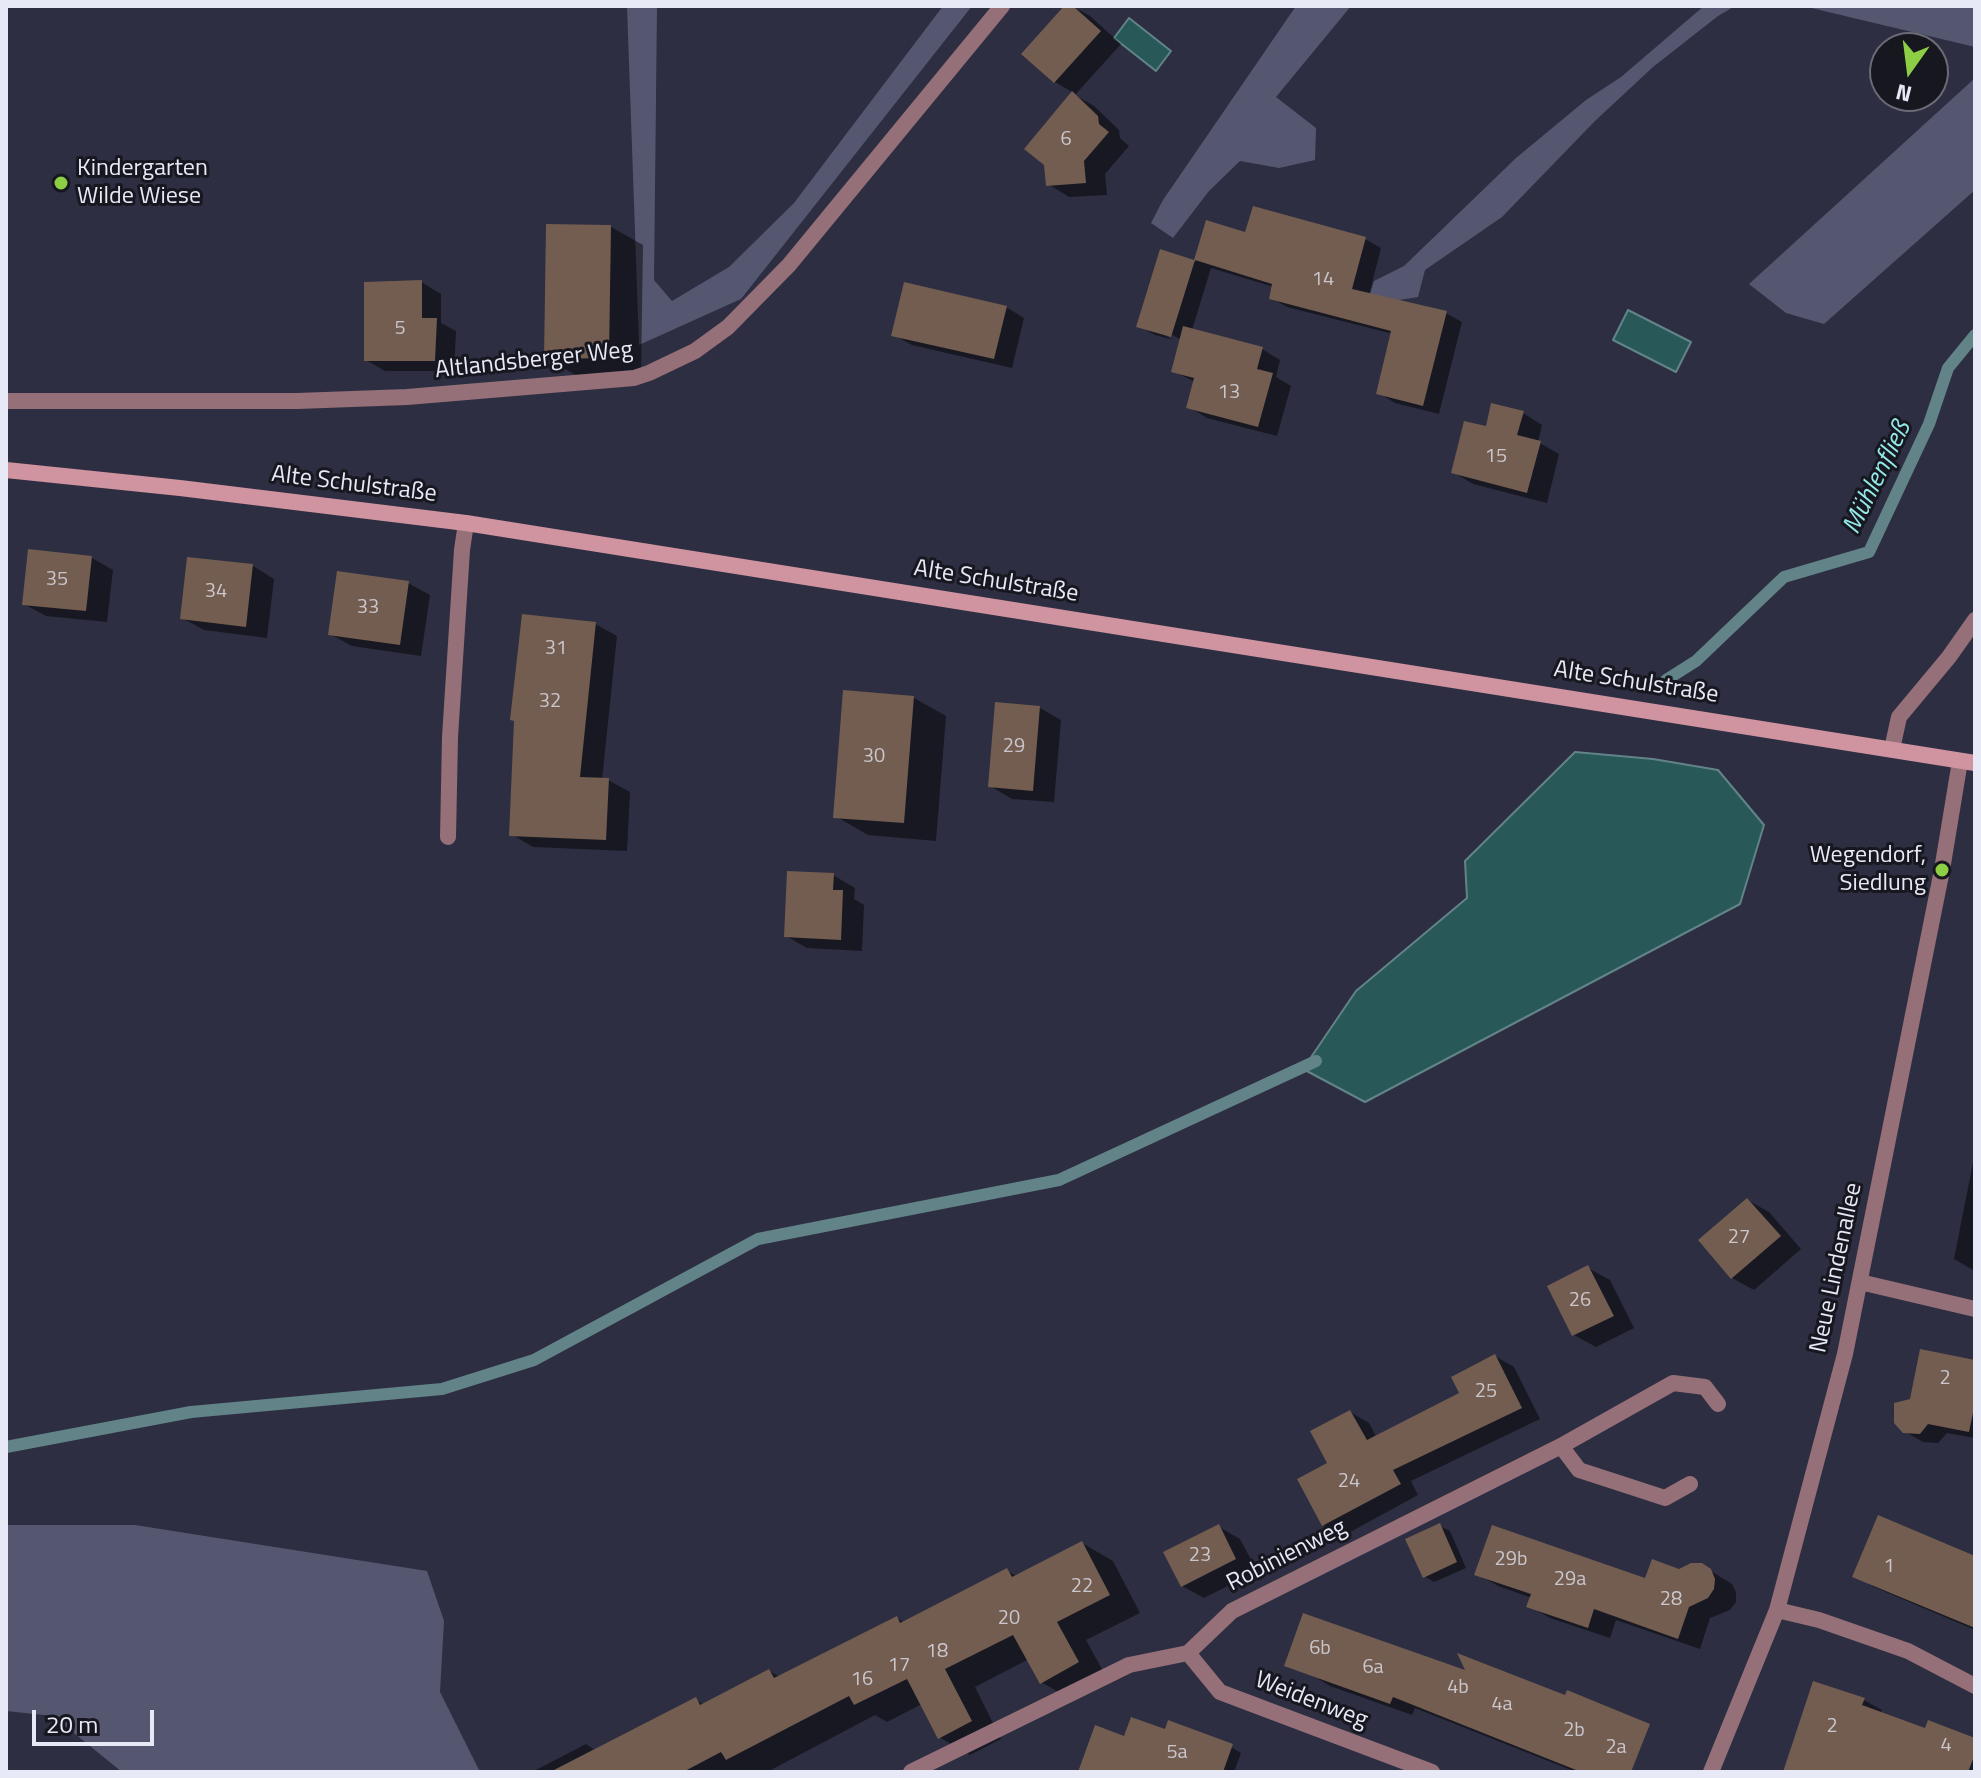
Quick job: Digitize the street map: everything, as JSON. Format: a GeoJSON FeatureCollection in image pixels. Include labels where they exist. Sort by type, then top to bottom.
{"type":"FeatureCollection","features":[{"type":"Feature","properties":{"kind":"street","name":"Altlandsberger Weg"},"geometry":{"type":"LineString","coordinates":[[6,401],[297,401],[407,397],[618,380],[649,373],[695,351],[728,327],[789,265],[1002,6]]}},
{"type":"Feature","properties":{"kind":"street","name":"Alte Schulstraße"},"geometry":{"type":"LineString","coordinates":[[6,470],[466,523],[1968,762]]}},
{"type":"Feature","properties":{"kind":"street"},"geometry":{"type":"LineString","coordinates":[[448,837],[450,737],[466,523]]}},
{"type":"Feature","properties":{"kind":"street"},"geometry":{"type":"LineString","coordinates":[[1892,749],[1899,717],[1975,620]]}},
{"type":"Feature","properties":{"kind":"street","name":"Neue Lindenallee"},"geometry":{"type":"LineString","coordinates":[[1711,1772],[1777,1610],[1845,1354],[1942,870],[1968,762]]}},
{"type":"Feature","properties":{"kind":"street"},"geometry":{"type":"LineString","coordinates":[[1860,1282],[1975,1309]]}},
{"type":"Feature","properties":{"kind":"street","name":"Robinienweg"},"geometry":{"type":"LineString","coordinates":[[1188,1653],[1232,1611],[1561,1446],[1673,1383],[1705,1387],[1718,1404]]}},
{"type":"Feature","properties":{"kind":"street"},"geometry":{"type":"LineString","coordinates":[[1561,1446],[1579,1470],[1665,1498],[1690,1484]]}},
{"type":"Feature","properties":{"kind":"street"},"geometry":{"type":"LineString","coordinates":[[1777,1610],[1819,1620],[1908,1651],[1975,1686]]}},
{"type":"Feature","properties":{"kind":"street"},"geometry":{"type":"LineString","coordinates":[[911,1772],[1129,1665],[1188,1653]]}},
{"type":"Feature","properties":{"kind":"street","name":"Weidenweg"},"geometry":{"type":"LineString","coordinates":[[1188,1653],[1220,1692],[1432,1772]]}},
{"type":"Feature","properties":{"kind":"shaded area"},"geometry":{"type":"Polygon","coordinates":[[[627,6],[657,6],[654,280],[672,301],[729,267],[794,203],[943,6],[972,6],[741,299],[639,345],[627,6]]]}},
{"type":"Feature","properties":{"kind":"shaded area"},"geometry":{"type":"Polygon","coordinates":[[[1296,6],[1351,6],[1276,97],[1316,128],[1315,160],[1279,168],[1240,161],[1209,191],[1173,238],[1151,223],[1163,200],[1296,6]]]}},
{"type":"Feature","properties":{"kind":"shaded area"},"geometry":{"type":"Polygon","coordinates":[[[1704,6],[1735,6],[1653,67],[1595,121],[1502,217],[1425,270],[1418,297],[1399,300],[1362,321],[1374,281],[1404,266],[1516,158],[1586,100],[1621,77],[1704,6]]]}},
{"type":"Feature","properties":{"kind":"shaded area"},"geometry":{"type":"Polygon","coordinates":[[[1803,6],[1975,6],[1975,47],[1949,41],[1949,32],[1912,32],[1803,6]]]}},
{"type":"Feature","properties":{"kind":"shaded area"},"geometry":{"type":"Polygon","coordinates":[[[1129,18],[1171,51],[1156,71],[1114,38],[1129,18]]]}},
{"type":"Feature","properties":{"kind":"shaded area"},"geometry":{"type":"Polygon","coordinates":[[[1975,78],[1975,190],[1824,324],[1786,313],[1749,284],[1938,112],[1949,112],[1949,102],[1975,78]]]}},
{"type":"Feature","properties":{"kind":"shaded area"},"geometry":{"type":"Polygon","coordinates":[[[1628,310],[1691,342],[1676,372],[1613,340],[1628,310]]]}},
{"type":"Feature","properties":{"kind":"shaded area"},"geometry":{"type":"Polygon","coordinates":[[[1575,752],[1653,759],[1718,770],[1764,825],[1740,904],[1365,1102],[1303,1069],[1356,991],[1467,898],[1465,861],[1575,752]]]}},
{"type":"Feature","properties":{"kind":"shaded area"},"geometry":{"type":"Polygon","coordinates":[[[6,1525],[135,1525],[427,1571],[444,1621],[440,1692],[480,1772],[122,1772],[53,1716],[6,1711],[6,1525]]]}},
{"type":"Feature","properties":{"kind":"building"},"geometry":{"type":"Polygon","coordinates":[[[1064,6],[1073,6],[1101,31],[1054,83],[1021,54],[1064,6]]]}},
{"type":"Feature","properties":{"kind":"building"},"geometry":{"type":"Polygon","coordinates":[[[1072,91],[1098,116],[1099,124],[1109,132],[1084,161],[1086,183],[1046,186],[1044,165],[1024,149],[1072,91]]]}},
{"type":"Feature","properties":{"kind":"building"},"geometry":{"type":"Polygon","coordinates":[[[1253,206],[1366,237],[1352,289],[1447,311],[1423,406],[1376,394],[1391,331],[1269,299],[1272,284],[1195,260],[1171,337],[1136,327],[1160,249],[1194,260],[1206,220],[1245,232],[1253,206]]]}},
{"type":"Feature","properties":{"kind":"building"},"geometry":{"type":"Polygon","coordinates":[[[546,224],[611,225],[609,358],[544,359],[546,224]]]}},
{"type":"Feature","properties":{"kind":"building"},"geometry":{"type":"Polygon","coordinates":[[[422,280],[422,318],[437,318],[435,361],[364,361],[364,282],[422,280]]]}},
{"type":"Feature","properties":{"kind":"building"},"geometry":{"type":"Polygon","coordinates":[[[904,282],[1007,306],[994,359],[891,336],[904,282]]]}},
{"type":"Feature","properties":{"kind":"building"},"geometry":{"type":"Polygon","coordinates":[[[1183,326],[1263,347],[1257,369],[1273,373],[1258,427],[1186,408],[1194,378],[1171,372],[1183,326]]]}},
{"type":"Feature","properties":{"kind":"building"},"geometry":{"type":"Polygon","coordinates":[[[1491,403],[1524,411],[1517,435],[1541,441],[1527,493],[1451,473],[1464,421],[1486,426],[1491,403]]]}},
{"type":"Feature","properties":{"kind":"building"},"geometry":{"type":"Polygon","coordinates":[[[28,549],[92,556],[86,611],[22,605],[28,549]]]}},
{"type":"Feature","properties":{"kind":"building"},"geometry":{"type":"Polygon","coordinates":[[[187,557],[253,564],[246,627],[180,619],[187,557]]]}},
{"type":"Feature","properties":{"kind":"building"},"geometry":{"type":"Polygon","coordinates":[[[337,571],[409,581],[400,645],[328,635],[337,571]]]}},
{"type":"Feature","properties":{"kind":"building"},"geometry":{"type":"Polygon","coordinates":[[[522,614],[596,622],[580,777],[609,778],[606,840],[509,836],[514,721],[510,720],[522,614]]]}},
{"type":"Feature","properties":{"kind":"building"},"geometry":{"type":"Polygon","coordinates":[[[843,690],[914,696],[904,823],[833,818],[843,690]]]}},
{"type":"Feature","properties":{"kind":"building"},"geometry":{"type":"Polygon","coordinates":[[[995,702],[1040,706],[1033,791],[988,787],[995,702]]]}},
{"type":"Feature","properties":{"kind":"building"},"geometry":{"type":"Polygon","coordinates":[[[787,871],[834,873],[833,890],[843,890],[841,940],[784,937],[787,871]]]}},
{"type":"Feature","properties":{"kind":"building"},"geometry":{"type":"Polygon","coordinates":[[[1747,1198],[1781,1236],[1731,1279],[1698,1240],[1747,1198]]]}},
{"type":"Feature","properties":{"kind":"building"},"geometry":{"type":"Polygon","coordinates":[[[1588,1265],[1614,1316],[1572,1336],[1547,1286],[1588,1265]]]}},
{"type":"Feature","properties":{"kind":"building"},"geometry":{"type":"Polygon","coordinates":[[[1920,1349],[1975,1360],[1975,1403],[1969,1432],[1928,1424],[1920,1434],[1903,1433],[1894,1423],[1894,1403],[1910,1399],[1920,1349]]]}},
{"type":"Feature","properties":{"kind":"building"},"geometry":{"type":"Polygon","coordinates":[[[1495,1354],[1522,1408],[1393,1470],[1401,1484],[1322,1526],[1297,1479],[1327,1463],[1310,1431],[1350,1410],[1367,1440],[1459,1393],[1451,1377],[1495,1354]]]}},
{"type":"Feature","properties":{"kind":"building"},"geometry":{"type":"Polygon","coordinates":[[[1878,1515],[1975,1556],[1975,1628],[1852,1577],[1878,1515]]]}},
{"type":"Feature","properties":{"kind":"building"},"geometry":{"type":"Polygon","coordinates":[[[1440,1523],[1457,1562],[1423,1578],[1405,1539],[1440,1523]]]}},
{"type":"Feature","properties":{"kind":"building"},"geometry":{"type":"Polygon","coordinates":[[[1219,1524],[1236,1559],[1181,1587],[1163,1552],[1219,1524]]]}},
{"type":"Feature","properties":{"kind":"building"},"geometry":{"type":"Polygon","coordinates":[[[1492,1525],[1645,1578],[1652,1559],[1679,1569],[1691,1563],[1702,1563],[1711,1569],[1715,1579],[1714,1589],[1708,1598],[1689,1607],[1678,1639],[1594,1609],[1588,1628],[1526,1607],[1531,1594],[1474,1575],[1492,1525]]]}},
{"type":"Feature","properties":{"kind":"building"},"geometry":{"type":"Polygon","coordinates":[[[1082,1541],[1110,1595],[1057,1622],[1079,1662],[1040,1684],[1013,1635],[945,1669],[972,1721],[938,1739],[907,1679],[854,1705],[849,1696],[726,1760],[721,1752],[683,1772],[550,1772],[696,1697],[700,1705],[769,1669],[774,1678],[897,1616],[900,1623],[1007,1568],[1012,1577],[1082,1541]]]}},
{"type":"Feature","properties":{"kind":"building"},"geometry":{"type":"Polygon","coordinates":[[[1303,1613],[1465,1670],[1457,1653],[1565,1695],[1567,1690],[1650,1724],[1631,1772],[1581,1772],[1393,1697],[1390,1704],[1284,1666],[1303,1613]]]}},
{"type":"Feature","properties":{"kind":"building"},"geometry":{"type":"Polygon","coordinates":[[[1813,1681],[1865,1698],[1862,1705],[1925,1728],[1928,1720],[1975,1738],[1975,1754],[1968,1772],[1783,1772],[1813,1681]]]}},
{"type":"Feature","properties":{"kind":"building"},"geometry":{"type":"Polygon","coordinates":[[[1131,1717],[1165,1729],[1168,1720],[1233,1744],[1223,1772],[1078,1772],[1095,1725],[1124,1736],[1131,1717]]]}},
{"type":"Feature","properties":{"kind":"waterway","name":"Mühlenfließ"},"geometry":{"type":"LineString","coordinates":[[1666,680],[1696,661],[1784,577],[1869,552],[1929,424],[1948,368],[1975,335]]}},
{"type":"Feature","properties":{"kind":"waterway"},"geometry":{"type":"LineString","coordinates":[[6,1447],[191,1412],[442,1389],[534,1360],[758,1239],[1059,1180],[1316,1061]]}},
{"type":"Feature","properties":{"kind":"place","name":"Kindergarten Wilde Wiese"},"geometry":{"type":"Point","coordinates":[61,183]}},
{"type":"Feature","properties":{"kind":"place","name":"Wegendorf, Siedlung"},"geometry":{"type":"Point","coordinates":[1942,870]}}]}
